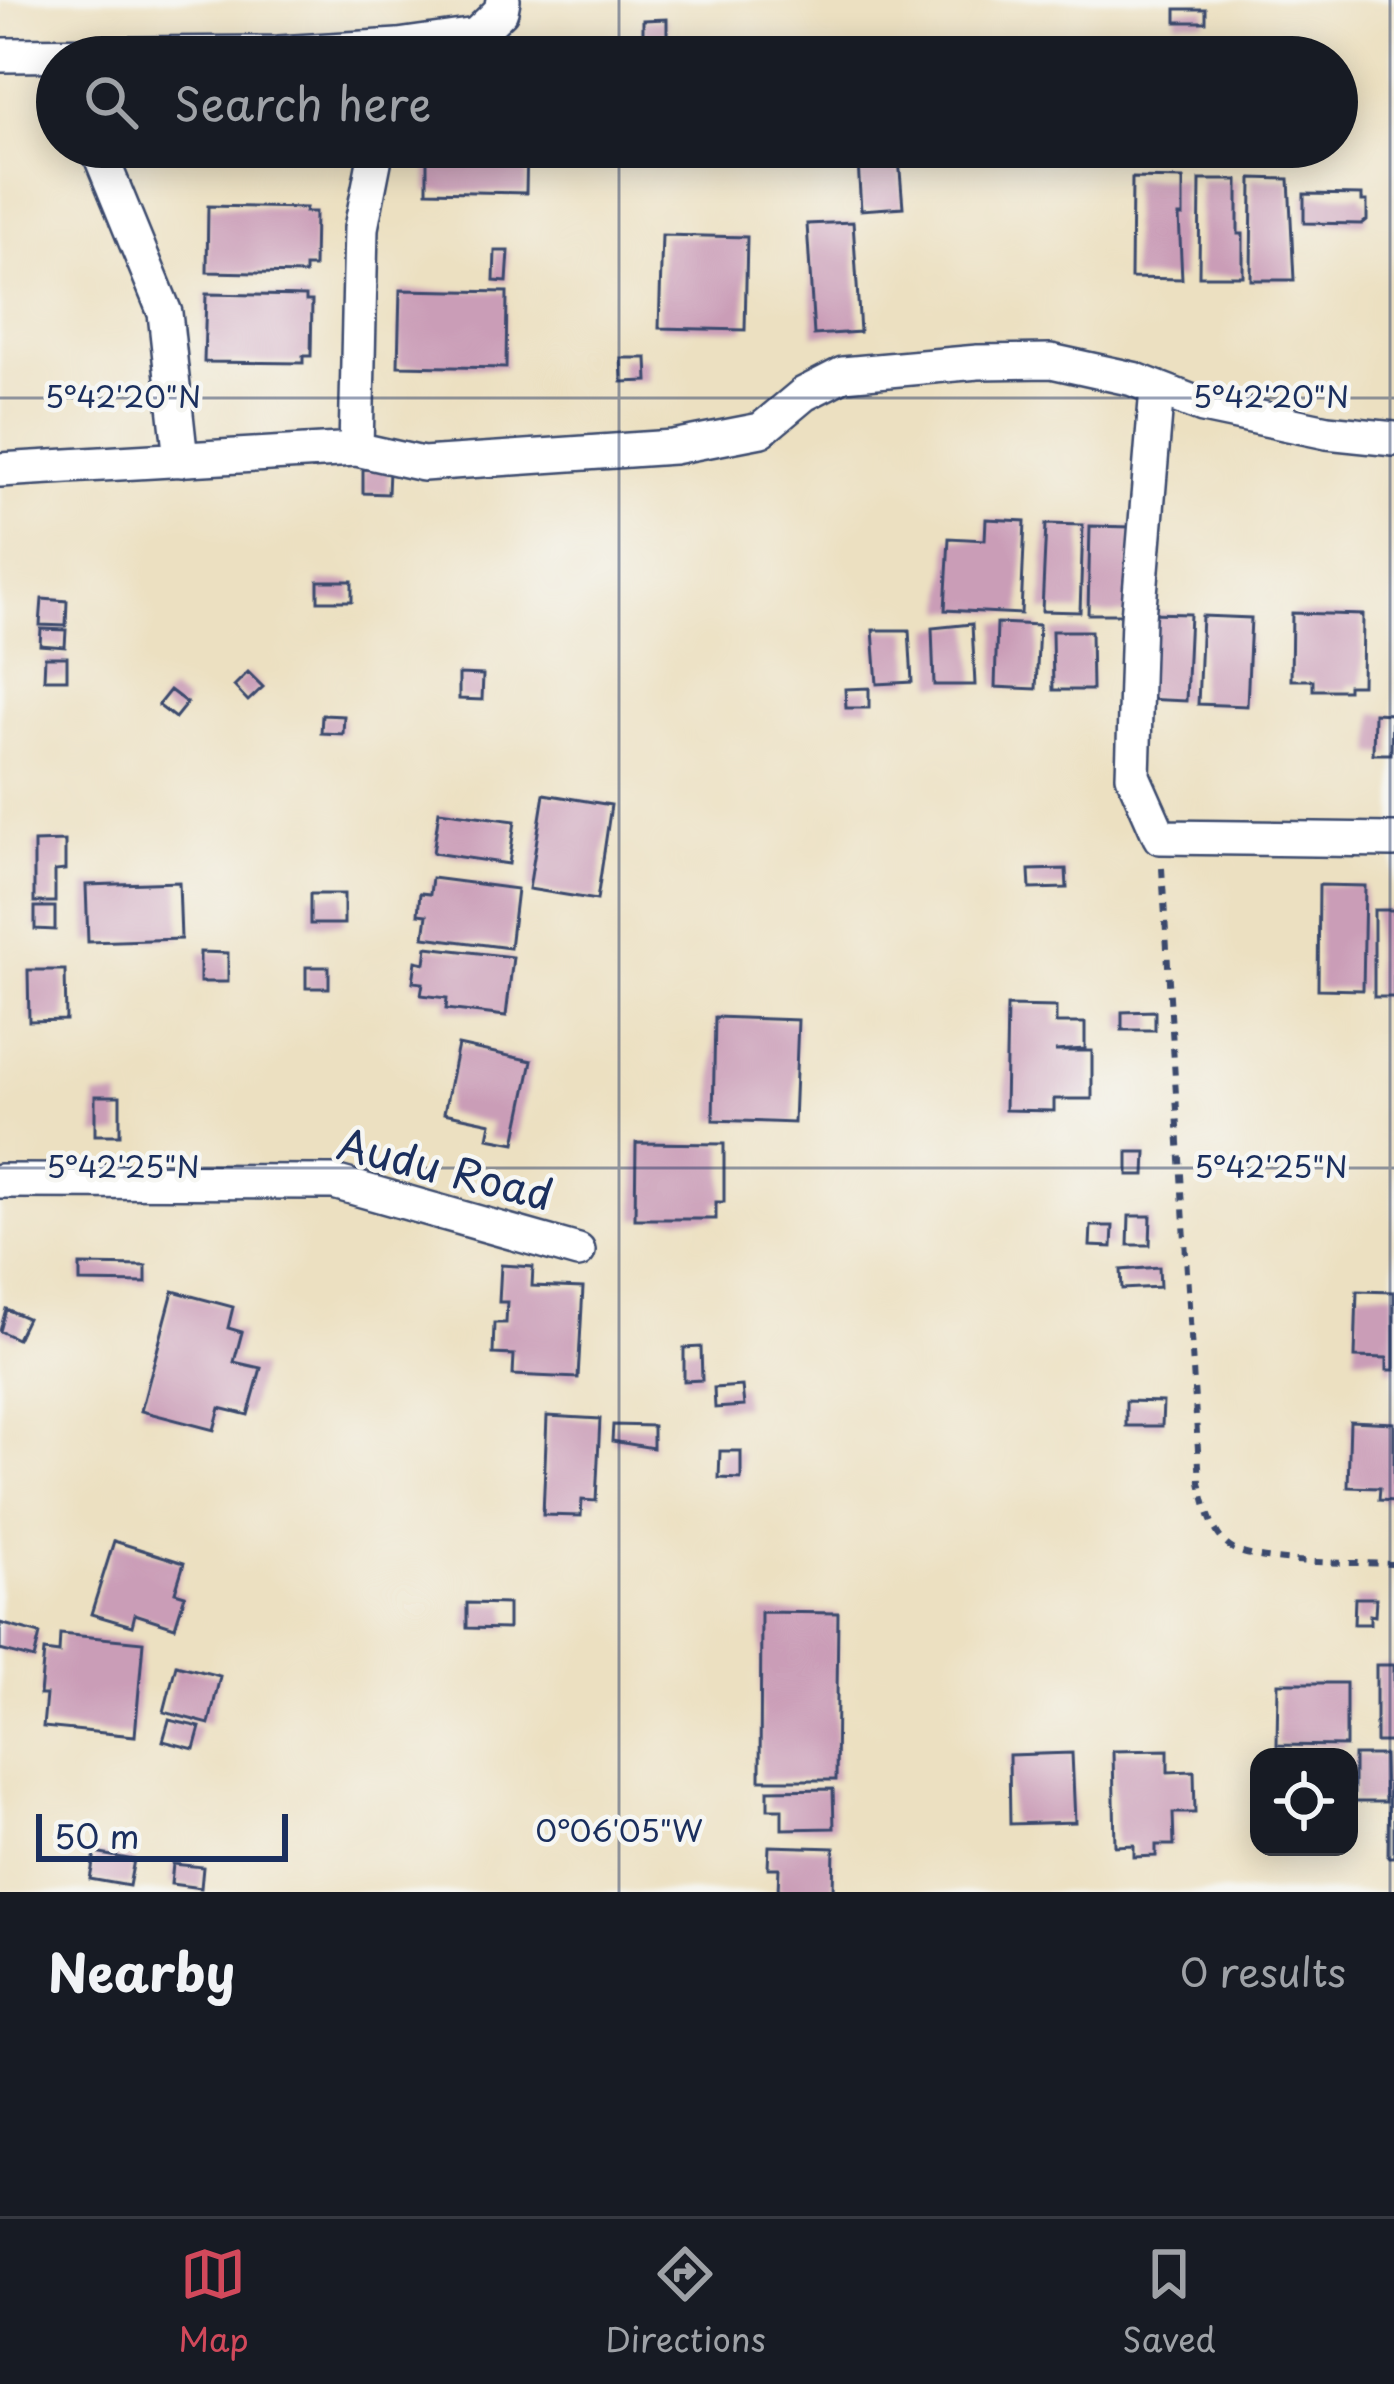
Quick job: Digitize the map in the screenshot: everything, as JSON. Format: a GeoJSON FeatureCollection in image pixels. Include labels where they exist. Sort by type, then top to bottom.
{"type":"FeatureCollection","features":[{"type":"Feature","properties":{"kind":"street"},"geometry":{"type":"LineString","coordinates":[[467,36],[476,34],[501,11],[503,0]]}},
{"type":"Feature","properties":{"kind":"street"},"geometry":{"type":"LineString","coordinates":[[0,55],[36,56]]}},
{"type":"Feature","properties":{"kind":"street"},"geometry":{"type":"LineString","coordinates":[[106,168],[165,314],[181,460]]}},
{"type":"Feature","properties":{"kind":"street"},"geometry":{"type":"LineString","coordinates":[[356,449],[361,227],[373,168]]}},
{"type":"Feature","properties":{"kind":"street"},"geometry":{"type":"LineString","coordinates":[[0,470],[356,449],[423,464],[673,447],[761,430],[804,394],[842,374],[978,362],[1051,361],[1096,369],[1223,410],[1394,439]]}},
{"type":"Feature","properties":{"kind":"street"},"geometry":{"type":"LineString","coordinates":[[1157,389],[1138,618],[1133,776],[1160,837],[1394,840]]}},
{"type":"Feature","properties":{"kind":"street","name":"Audu Road"},"geometry":{"type":"LineString","coordinates":[[2,1188],[334,1182],[578,1251]]}},
{"type":"Feature","properties":{"kind":"path"},"geometry":{"type":"LineString","coordinates":[[1160,837],[1199,1482],[1208,1516],[1229,1548],[1257,1557],[1394,1564]]}},
{"type":"Feature","properties":{"kind":"building"},"geometry":{"type":"Polygon","coordinates":[[[1176,9],[1206,9],[1206,22],[1176,22],[1176,9]]]}},
{"type":"Feature","properties":{"kind":"building"},"geometry":{"type":"Polygon","coordinates":[[[667,19],[667,36],[643,36],[643,20],[667,19]]]}},
{"type":"Feature","properties":{"kind":"building"},"geometry":{"type":"Polygon","coordinates":[[[427,168],[527,168],[526,193],[427,191],[427,168]]]}},
{"type":"Feature","properties":{"kind":"building"},"geometry":{"type":"Polygon","coordinates":[[[858,168],[900,168],[903,207],[861,210],[858,168]]]}},
{"type":"Feature","properties":{"kind":"building"},"geometry":{"type":"Polygon","coordinates":[[[1132,178],[1183,179],[1183,216],[1179,216],[1182,279],[1131,278],[1132,178]]]}},
{"type":"Feature","properties":{"kind":"building"},"geometry":{"type":"Polygon","coordinates":[[[1252,178],[1289,179],[1294,280],[1251,280],[1252,178]]]}},
{"type":"Feature","properties":{"kind":"building"},"geometry":{"type":"Polygon","coordinates":[[[1200,180],[1238,180],[1243,276],[1199,276],[1200,180]]]}},
{"type":"Feature","properties":{"kind":"building"},"geometry":{"type":"Polygon","coordinates":[[[1304,194],[1362,195],[1362,201],[1367,201],[1367,220],[1362,224],[1304,223],[1304,194]]]}},
{"type":"Feature","properties":{"kind":"building"},"geometry":{"type":"Polygon","coordinates":[[[208,206],[315,212],[314,267],[305,267],[305,274],[207,272],[208,206]]]}},
{"type":"Feature","properties":{"kind":"building"},"geometry":{"type":"Polygon","coordinates":[[[853,222],[860,332],[814,335],[807,224],[853,222]]]}},
{"type":"Feature","properties":{"kind":"building"},"geometry":{"type":"Polygon","coordinates":[[[662,235],[747,237],[745,330],[659,328],[662,235]]]}},
{"type":"Feature","properties":{"kind":"building"},"geometry":{"type":"Polygon","coordinates":[[[495,251],[509,251],[507,282],[494,281],[495,251]]]}},
{"type":"Feature","properties":{"kind":"building"},"geometry":{"type":"Polygon","coordinates":[[[400,290],[507,292],[506,368],[398,366],[400,290]]]}},
{"type":"Feature","properties":{"kind":"building"},"geometry":{"type":"Polygon","coordinates":[[[206,294],[306,296],[306,301],[312,301],[311,356],[303,356],[303,363],[204,362],[206,294]]]}},
{"type":"Feature","properties":{"kind":"building"},"geometry":{"type":"Polygon","coordinates":[[[621,358],[647,358],[648,381],[622,382],[621,358]]]}},
{"type":"Feature","properties":{"kind":"building"},"geometry":{"type":"Polygon","coordinates":[[[363,469],[389,470],[388,494],[363,493],[363,469]]]}},
{"type":"Feature","properties":{"kind":"building"},"geometry":{"type":"Polygon","coordinates":[[[986,519],[1025,521],[1021,614],[945,610],[949,538],[985,540],[986,519]]]}},
{"type":"Feature","properties":{"kind":"building"},"geometry":{"type":"Polygon","coordinates":[[[1046,524],[1083,525],[1080,612],[1042,611],[1046,524]]]}},
{"type":"Feature","properties":{"kind":"building"},"geometry":{"type":"Polygon","coordinates":[[[1090,526],[1132,527],[1131,614],[1088,614],[1090,526]]]}},
{"type":"Feature","properties":{"kind":"building"},"geometry":{"type":"Polygon","coordinates":[[[318,581],[352,581],[352,601],[318,601],[318,581]]]}},
{"type":"Feature","properties":{"kind":"building"},"geometry":{"type":"Polygon","coordinates":[[[42,599],[67,601],[66,626],[40,625],[42,599]]]}},
{"type":"Feature","properties":{"kind":"building"},"geometry":{"type":"Polygon","coordinates":[[[1147,613],[1190,614],[1186,701],[1143,699],[1147,613]]]}},
{"type":"Feature","properties":{"kind":"building"},"geometry":{"type":"Polygon","coordinates":[[[1292,613],[1363,615],[1362,685],[1313,690],[1313,680],[1291,680],[1292,613]]]}},
{"type":"Feature","properties":{"kind":"building"},"geometry":{"type":"Polygon","coordinates":[[[1202,616],[1251,618],[1247,706],[1198,704],[1202,616]]]}},
{"type":"Feature","properties":{"kind":"building"},"geometry":{"type":"Polygon","coordinates":[[[997,623],[1039,625],[1036,689],[995,687],[997,623]]]}},
{"type":"Feature","properties":{"kind":"building"},"geometry":{"type":"Polygon","coordinates":[[[972,624],[975,685],[934,685],[932,628],[972,624]]]}},
{"type":"Feature","properties":{"kind":"building"},"geometry":{"type":"Polygon","coordinates":[[[41,629],[66,630],[65,647],[40,645],[41,629]]]}},
{"type":"Feature","properties":{"kind":"building"},"geometry":{"type":"Polygon","coordinates":[[[873,630],[909,630],[912,682],[877,684],[873,630]]]}},
{"type":"Feature","properties":{"kind":"building"},"geometry":{"type":"Polygon","coordinates":[[[1052,631],[1091,631],[1092,690],[1053,690],[1052,631]]]}},
{"type":"Feature","properties":{"kind":"building"},"geometry":{"type":"Polygon","coordinates":[[[45,657],[67,657],[67,679],[44,679],[45,657]]]}},
{"type":"Feature","properties":{"kind":"building"},"geometry":{"type":"Polygon","coordinates":[[[248,672],[263,687],[248,701],[234,686],[248,672]]]}},
{"type":"Feature","properties":{"kind":"building"},"geometry":{"type":"Polygon","coordinates":[[[459,674],[483,675],[482,700],[459,699],[459,674]]]}},
{"type":"Feature","properties":{"kind":"building"},"geometry":{"type":"Polygon","coordinates":[[[869,688],[869,708],[846,708],[845,689],[869,688]]]}},
{"type":"Feature","properties":{"kind":"building"},"geometry":{"type":"Polygon","coordinates":[[[170,690],[187,703],[175,718],[158,705],[170,690]]]}},
{"type":"Feature","properties":{"kind":"building"},"geometry":{"type":"Polygon","coordinates":[[[1374,713],[1392,714],[1391,754],[1373,754],[1374,713]]]}},
{"type":"Feature","properties":{"kind":"building"},"geometry":{"type":"Polygon","coordinates":[[[322,715],[344,716],[343,734],[321,733],[322,715]]]}},
{"type":"Feature","properties":{"kind":"building"},"geometry":{"type":"Polygon","coordinates":[[[544,794],[611,805],[597,900],[529,889],[544,794]]]}},
{"type":"Feature","properties":{"kind":"building"},"geometry":{"type":"Polygon","coordinates":[[[439,811],[515,821],[509,864],[433,853],[439,811]]]}},
{"type":"Feature","properties":{"kind":"building"},"geometry":{"type":"Polygon","coordinates":[[[65,841],[65,870],[55,871],[55,902],[34,902],[34,842],[65,841]]]}},
{"type":"Feature","properties":{"kind":"building"},"geometry":{"type":"Polygon","coordinates":[[[1066,869],[1067,888],[1030,889],[1029,870],[1066,869]]]}},
{"type":"Feature","properties":{"kind":"building"},"geometry":{"type":"Polygon","coordinates":[[[432,878],[517,889],[510,948],[424,937],[427,915],[418,914],[420,893],[430,894],[432,878]]]}},
{"type":"Feature","properties":{"kind":"building"},"geometry":{"type":"Polygon","coordinates":[[[179,882],[181,939],[88,942],[86,885],[179,882]]]}},
{"type":"Feature","properties":{"kind":"building"},"geometry":{"type":"Polygon","coordinates":[[[1319,885],[1365,886],[1363,990],[1318,989],[1319,885]]]}},
{"type":"Feature","properties":{"kind":"building"},"geometry":{"type":"Polygon","coordinates":[[[310,894],[344,894],[344,924],[310,924],[310,894]]]}},
{"type":"Feature","properties":{"kind":"building"},"geometry":{"type":"Polygon","coordinates":[[[35,907],[55,907],[55,930],[35,929],[35,907]]]}},
{"type":"Feature","properties":{"kind":"building"},"geometry":{"type":"Polygon","coordinates":[[[1374,910],[1394,910],[1394,997],[1374,997],[1374,910]]]}},
{"type":"Feature","properties":{"kind":"building"},"geometry":{"type":"Polygon","coordinates":[[[427,947],[513,957],[506,1016],[446,1009],[447,998],[421,995],[423,983],[413,982],[416,961],[425,963],[427,947]]]}},
{"type":"Feature","properties":{"kind":"building"},"geometry":{"type":"Polygon","coordinates":[[[200,952],[228,953],[228,982],[200,982],[200,952]]]}},
{"type":"Feature","properties":{"kind":"building"},"geometry":{"type":"Polygon","coordinates":[[[306,967],[329,967],[329,988],[306,988],[306,967]]]}},
{"type":"Feature","properties":{"kind":"building"},"geometry":{"type":"Polygon","coordinates":[[[28,970],[65,970],[66,1020],[29,1021],[28,970]]]}},
{"type":"Feature","properties":{"kind":"building"},"geometry":{"type":"Polygon","coordinates":[[[1007,1006],[1056,1007],[1056,1023],[1085,1023],[1085,1049],[1055,1051],[1092,1051],[1092,1099],[1054,1099],[1054,1111],[1005,1110],[1007,1006]]]}},
{"type":"Feature","properties":{"kind":"building"},"geometry":{"type":"Polygon","coordinates":[[[1155,1011],[1155,1030],[1122,1030],[1122,1012],[1155,1011]]]}},
{"type":"Feature","properties":{"kind":"building"},"geometry":{"type":"Polygon","coordinates":[[[715,1017],[798,1020],[794,1123],[713,1120],[715,1017]]]}},
{"type":"Feature","properties":{"kind":"building"},"geometry":{"type":"Polygon","coordinates":[[[458,1045],[532,1061],[515,1143],[488,1138],[491,1123],[444,1113],[458,1045]]]}},
{"type":"Feature","properties":{"kind":"building"},"geometry":{"type":"Polygon","coordinates":[[[95,1096],[120,1096],[120,1135],[95,1135],[95,1096]]]}},
{"type":"Feature","properties":{"kind":"building"},"geometry":{"type":"Polygon","coordinates":[[[636,1143],[724,1144],[724,1202],[716,1202],[716,1219],[635,1219],[636,1143]]]}},
{"type":"Feature","properties":{"kind":"building"},"geometry":{"type":"Polygon","coordinates":[[[1128,1152],[1146,1152],[1145,1175],[1128,1175],[1128,1152]]]}},
{"type":"Feature","properties":{"kind":"building"},"geometry":{"type":"Polygon","coordinates":[[[1129,1216],[1151,1216],[1150,1245],[1128,1245],[1129,1216]]]}},
{"type":"Feature","properties":{"kind":"building"},"geometry":{"type":"Polygon","coordinates":[[[1091,1226],[1113,1226],[1112,1247],[1090,1246],[1091,1226]]]}},
{"type":"Feature","properties":{"kind":"building"},"geometry":{"type":"Polygon","coordinates":[[[80,1265],[146,1266],[146,1283],[80,1282],[80,1265]]]}},
{"type":"Feature","properties":{"kind":"building"},"geometry":{"type":"Polygon","coordinates":[[[501,1265],[533,1267],[532,1286],[583,1288],[578,1378],[513,1375],[514,1355],[493,1354],[494,1323],[506,1323],[507,1302],[499,1302],[501,1265]]]}},
{"type":"Feature","properties":{"kind":"building"},"geometry":{"type":"Polygon","coordinates":[[[1159,1267],[1160,1287],[1122,1289],[1121,1270],[1159,1267]]]}},
{"type":"Feature","properties":{"kind":"building"},"geometry":{"type":"Polygon","coordinates":[[[173,1291],[233,1307],[228,1328],[242,1332],[234,1362],[261,1368],[248,1415],[220,1408],[214,1430],[141,1411],[173,1291]]]}},
{"type":"Feature","properties":{"kind":"building"},"geometry":{"type":"Polygon","coordinates":[[[1357,1291],[1394,1292],[1394,1370],[1387,1370],[1387,1358],[1355,1357],[1357,1291]]]}},
{"type":"Feature","properties":{"kind":"building"},"geometry":{"type":"Polygon","coordinates":[[[6,1309],[27,1318],[17,1339],[0,1331],[6,1309]]]}},
{"type":"Feature","properties":{"kind":"building"},"geometry":{"type":"Polygon","coordinates":[[[701,1347],[702,1380],[684,1381],[684,1348],[701,1347]]]}},
{"type":"Feature","properties":{"kind":"building"},"geometry":{"type":"Polygon","coordinates":[[[742,1386],[744,1406],[715,1408],[714,1388],[742,1386]]]}},
{"type":"Feature","properties":{"kind":"building"},"geometry":{"type":"Polygon","coordinates":[[[1126,1401],[1163,1402],[1162,1426],[1126,1426],[1126,1401]]]}},
{"type":"Feature","properties":{"kind":"building"},"geometry":{"type":"Polygon","coordinates":[[[547,1416],[600,1419],[596,1501],[582,1500],[581,1516],[543,1515],[547,1416]]]}},
{"type":"Feature","properties":{"kind":"building"},"geometry":{"type":"Polygon","coordinates":[[[1350,1421],[1394,1423],[1394,1501],[1379,1500],[1380,1488],[1348,1487],[1350,1421]]]}},
{"type":"Feature","properties":{"kind":"building"},"geometry":{"type":"Polygon","coordinates":[[[613,1425],[653,1426],[653,1448],[612,1441],[613,1425]]]}},
{"type":"Feature","properties":{"kind":"building"},"geometry":{"type":"Polygon","coordinates":[[[720,1451],[741,1451],[741,1479],[719,1478],[720,1451]]]}},
{"type":"Feature","properties":{"kind":"building"},"geometry":{"type":"Polygon","coordinates":[[[114,1541],[184,1563],[175,1592],[185,1595],[175,1627],[135,1614],[132,1626],[91,1614],[114,1541]]]}},
{"type":"Feature","properties":{"kind":"building"},"geometry":{"type":"Polygon","coordinates":[[[1355,1598],[1376,1598],[1370,1624],[1354,1624],[1355,1598]]]}},
{"type":"Feature","properties":{"kind":"building"},"geometry":{"type":"Polygon","coordinates":[[[467,1603],[508,1604],[508,1629],[467,1628],[467,1603]]]}},
{"type":"Feature","properties":{"kind":"building"},"geometry":{"type":"Polygon","coordinates":[[[761,1612],[838,1613],[836,1780],[760,1780],[761,1612]]]}},
{"type":"Feature","properties":{"kind":"building"},"geometry":{"type":"Polygon","coordinates":[[[0,1623],[40,1634],[34,1659],[0,1650],[0,1623]]]}},
{"type":"Feature","properties":{"kind":"building"},"geometry":{"type":"Polygon","coordinates":[[[60,1634],[143,1642],[135,1736],[43,1727],[44,1651],[59,1653],[60,1634]]]}},
{"type":"Feature","properties":{"kind":"building"},"geometry":{"type":"Polygon","coordinates":[[[176,1665],[220,1676],[209,1724],[164,1712],[176,1665]]]}},
{"type":"Feature","properties":{"kind":"building"},"geometry":{"type":"Polygon","coordinates":[[[1376,1665],[1394,1665],[1394,1742],[1376,1742],[1376,1665]]]}},
{"type":"Feature","properties":{"kind":"building"},"geometry":{"type":"Polygon","coordinates":[[[1278,1683],[1346,1683],[1346,1746],[1277,1745],[1278,1683]]]}},
{"type":"Feature","properties":{"kind":"building"},"geometry":{"type":"Polygon","coordinates":[[[169,1720],[200,1727],[194,1749],[163,1741],[169,1720]]]}},
{"type":"Feature","properties":{"kind":"building"},"geometry":{"type":"Polygon","coordinates":[[[1168,1750],[1168,1772],[1194,1771],[1195,1813],[1173,1813],[1174,1845],[1156,1845],[1156,1856],[1134,1857],[1134,1845],[1115,1846],[1113,1751],[1168,1750]]]}},
{"type":"Feature","properties":{"kind":"building"},"geometry":{"type":"Polygon","coordinates":[[[1072,1753],[1075,1822],[1010,1824],[1009,1755],[1072,1753]]]}},
{"type":"Feature","properties":{"kind":"building"},"geometry":{"type":"Polygon","coordinates":[[[1358,1755],[1384,1755],[1385,1802],[1358,1802],[1358,1755]]]}},
{"type":"Feature","properties":{"kind":"building"},"geometry":{"type":"Polygon","coordinates":[[[1389,1755],[1394,1755],[1394,1857],[1388,1857],[1389,1755]]]}},
{"type":"Feature","properties":{"kind":"building"},"geometry":{"type":"Polygon","coordinates":[[[833,1789],[834,1828],[782,1829],[782,1809],[768,1809],[768,1790],[833,1789]]]}},
{"type":"Feature","properties":{"kind":"building"},"geometry":{"type":"Polygon","coordinates":[[[769,1846],[834,1848],[833,1892],[778,1892],[779,1868],[768,1868],[769,1846]]]}},
{"type":"Feature","properties":{"kind":"building"},"geometry":{"type":"Polygon","coordinates":[[[95,1853],[134,1860],[129,1886],[90,1879],[95,1853]]]}},
{"type":"Feature","properties":{"kind":"building"},"geometry":{"type":"Polygon","coordinates":[[[173,1864],[203,1867],[201,1888],[171,1884],[173,1864]]]}}]}
